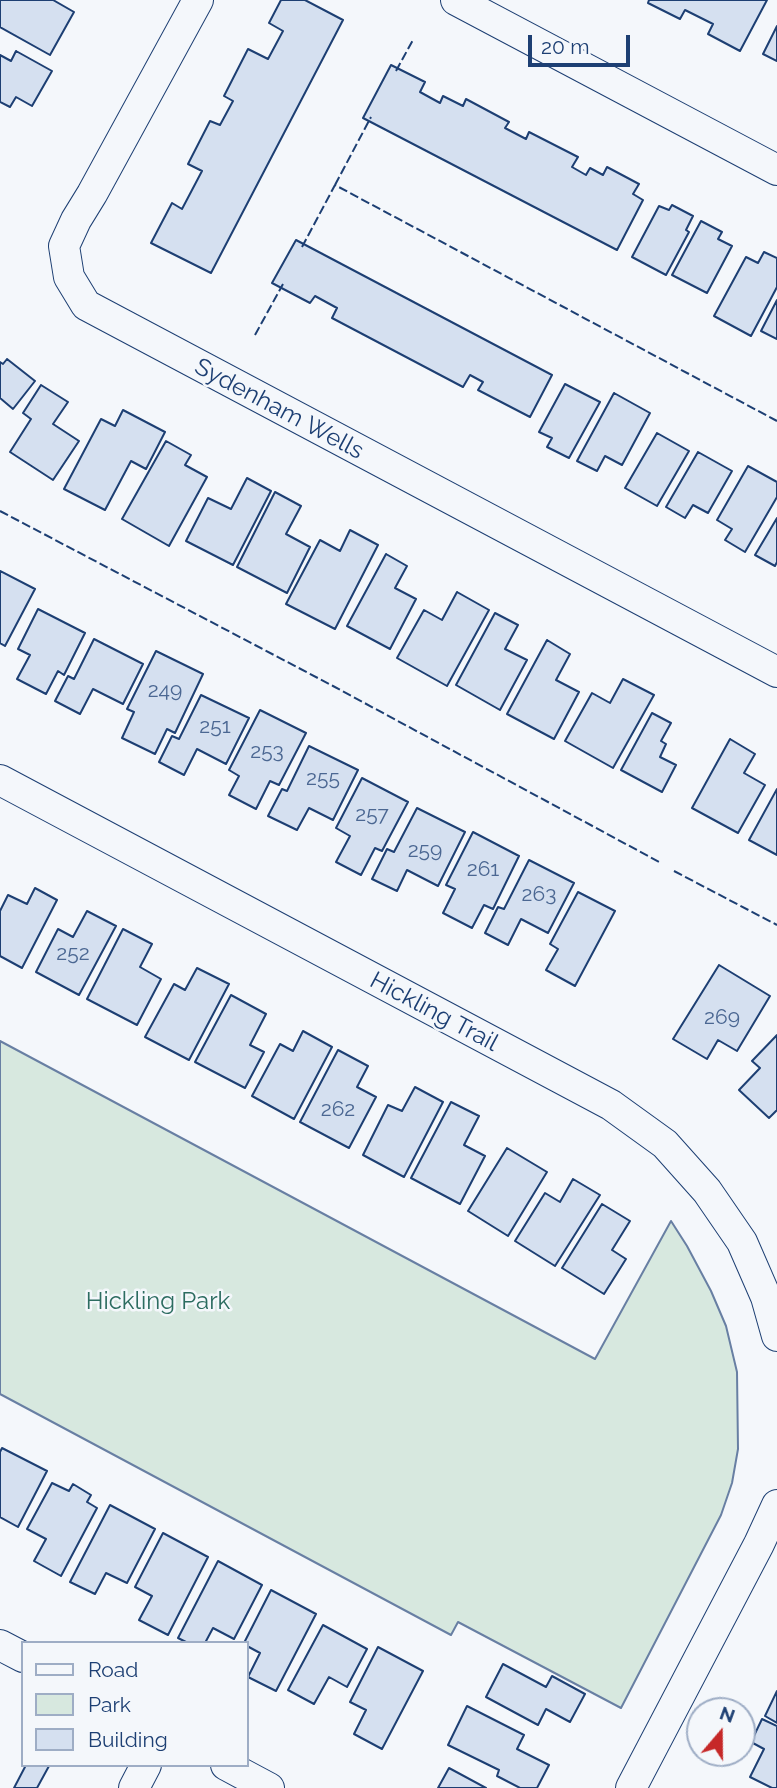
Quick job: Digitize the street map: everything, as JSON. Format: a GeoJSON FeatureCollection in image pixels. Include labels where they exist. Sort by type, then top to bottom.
{"type":"FeatureCollection","features":[{"type":"Feature","properties":{"kind":"street","name":"Sydenham Wells"},"geometry":{"type":"LineString","coordinates":[[198,0],[64,246],[69,277],[86,305],[777,673]]}},
{"type":"Feature","properties":{"kind":"street"},"geometry":{"type":"LineString","coordinates":[[456,0],[777,170]]}},
{"type":"Feature","properties":{"kind":"street","name":"Hickling Trail"},"geometry":{"type":"LineString","coordinates":[[0,779],[611,1105],[665,1144],[708,1191],[742,1242],[766,1297],[777,1336]]}},
{"type":"Feature","properties":{"kind":"street"},"geometry":{"type":"LineString","coordinates":[[631,1788],[777,1505]]}},
{"type":"Feature","properties":{"kind":"street"},"geometry":{"type":"LineString","coordinates":[[0,1645],[21,1656]]}},
{"type":"Feature","properties":{"kind":"street"},"geometry":{"type":"LineString","coordinates":[[134,1788],[145,1767]]}},
{"type":"Feature","properties":{"kind":"street"},"geometry":{"type":"LineString","coordinates":[[230,1767],[268,1788]]}},
{"type":"Feature","properties":{"kind":"green space","name":"Hickling Park"},"geometry":{"type":"Polygon","coordinates":[[[0,1041],[595,1359],[671,1221],[711,1291],[726,1326],[737,1372],[738,1449],[732,1483],[721,1515],[621,1708],[458,1622],[451,1635],[0,1394],[0,1041]]]}},
{"type":"Feature","properties":{"kind":"building"},"geometry":{"type":"Polygon","coordinates":[[[0,0],[53,0],[74,12],[50,55],[0,27],[0,0]]]}},
{"type":"Feature","properties":{"kind":"building"},"geometry":{"type":"Polygon","coordinates":[[[281,0],[305,0],[343,20],[211,273],[151,243],[172,203],[182,209],[202,171],[188,164],[210,121],[220,125],[233,101],[224,96],[248,49],[268,59],[283,31],[269,23],[281,0]]]}},
{"type":"Feature","properties":{"kind":"building"},"geometry":{"type":"Polygon","coordinates":[[[649,0],[767,0],[740,51],[708,34],[713,24],[685,10],[680,19],[648,3],[649,0]]]}},
{"type":"Feature","properties":{"kind":"building"},"geometry":{"type":"Polygon","coordinates":[[[777,26],[777,61],[763,54],[777,26]]]}},
{"type":"Feature","properties":{"kind":"building"},"geometry":{"type":"Polygon","coordinates":[[[16,51],[52,71],[32,106],[16,97],[10,107],[0,102],[0,55],[11,61],[16,51]]]}},
{"type":"Feature","properties":{"kind":"building"},"geometry":{"type":"Polygon","coordinates":[[[391,65],[425,82],[420,92],[440,103],[443,96],[463,106],[466,99],[509,122],[505,128],[526,139],[529,132],[578,157],[572,167],[586,175],[590,168],[603,175],[607,167],[639,184],[633,194],[643,200],[617,250],[363,118],[391,65]]]}},
{"type":"Feature","properties":{"kind":"building"},"geometry":{"type":"Polygon","coordinates":[[[672,205],[693,216],[686,230],[689,232],[666,275],[632,257],[659,206],[669,210],[672,205]]]}},
{"type":"Feature","properties":{"kind":"building"},"geometry":{"type":"Polygon","coordinates":[[[701,221],[722,232],[718,239],[732,246],[707,293],[672,275],[701,221]]]}},
{"type":"Feature","properties":{"kind":"building"},"geometry":{"type":"Polygon","coordinates":[[[296,240],[552,375],[530,417],[478,390],[483,382],[470,375],[463,387],[332,318],[337,308],[315,296],[310,303],[272,283],[296,240]]]}},
{"type":"Feature","properties":{"kind":"building"},"geometry":{"type":"Polygon","coordinates":[[[764,252],[777,258],[777,287],[751,336],[714,316],[746,257],[758,263],[764,252]]]}},
{"type":"Feature","properties":{"kind":"building"},"geometry":{"type":"Polygon","coordinates":[[[777,300],[777,339],[761,331],[777,300]]]}},
{"type":"Feature","properties":{"kind":"building"},"geometry":{"type":"Polygon","coordinates":[[[7,359],[35,381],[13,409],[0,398],[0,362],[3,364],[7,359]]]}},
{"type":"Feature","properties":{"kind":"building"},"geometry":{"type":"Polygon","coordinates":[[[565,384],[600,402],[569,458],[547,447],[552,438],[539,432],[565,384]]]}},
{"type":"Feature","properties":{"kind":"building"},"geometry":{"type":"Polygon","coordinates":[[[41,385],[68,402],[53,424],[79,441],[53,480],[10,452],[31,419],[23,413],[41,385]]]}},
{"type":"Feature","properties":{"kind":"building"},"geometry":{"type":"Polygon","coordinates":[[[614,393],[650,413],[622,465],[605,456],[597,471],[577,461],[614,393]]]}},
{"type":"Feature","properties":{"kind":"building"},"geometry":{"type":"Polygon","coordinates":[[[123,410],[165,432],[146,469],[131,461],[105,510],[64,489],[101,419],[115,426],[123,410]]]}},
{"type":"Feature","properties":{"kind":"building"},"geometry":{"type":"Polygon","coordinates":[[[657,433],[689,451],[657,506],[625,488],[657,433]]]}},
{"type":"Feature","properties":{"kind":"building"},"geometry":{"type":"Polygon","coordinates":[[[166,441],[191,455],[185,465],[207,477],[169,546],[122,519],[166,441]]]}},
{"type":"Feature","properties":{"kind":"building"},"geometry":{"type":"Polygon","coordinates":[[[698,452],[732,471],[708,513],[693,505],[685,518],[666,507],[698,452]]]}},
{"type":"Feature","properties":{"kind":"building"},"geometry":{"type":"Polygon","coordinates":[[[748,466],[777,482],[777,497],[745,552],[725,540],[732,529],[717,520],[748,466]]]}},
{"type":"Feature","properties":{"kind":"building"},"geometry":{"type":"Polygon","coordinates":[[[247,478],[271,491],[233,565],[186,541],[208,498],[231,509],[247,478]]]}},
{"type":"Feature","properties":{"kind":"building"},"geometry":{"type":"Polygon","coordinates":[[[275,492],[301,506],[286,534],[310,547],[287,593],[237,567],[275,492]]]}},
{"type":"Feature","properties":{"kind":"building"},"geometry":{"type":"Polygon","coordinates":[[[777,518],[777,562],[775,566],[755,555],[777,518]]]}},
{"type":"Feature","properties":{"kind":"building"},"geometry":{"type":"Polygon","coordinates":[[[350,530],[378,545],[335,629],[286,604],[320,540],[340,551],[350,530]]]}},
{"type":"Feature","properties":{"kind":"building"},"geometry":{"type":"Polygon","coordinates":[[[386,554],[407,566],[395,588],[416,599],[390,649],[347,626],[386,554]]]}},
{"type":"Feature","properties":{"kind":"building"},"geometry":{"type":"Polygon","coordinates":[[[0,571],[35,589],[5,646],[0,643],[0,571]]]}},
{"type":"Feature","properties":{"kind":"building"},"geometry":{"type":"Polygon","coordinates":[[[457,592],[489,610],[447,686],[397,658],[424,610],[442,620],[457,592]]]}},
{"type":"Feature","properties":{"kind":"building"},"geometry":{"type":"Polygon","coordinates":[[[38,609],[85,633],[64,675],[58,671],[46,694],[17,679],[30,655],[18,649],[38,609]]]}},
{"type":"Feature","properties":{"kind":"building"},"geometry":{"type":"Polygon","coordinates":[[[495,613],[518,625],[505,649],[527,660],[500,710],[456,685],[495,613]]]}},
{"type":"Feature","properties":{"kind":"building"},"geometry":{"type":"Polygon","coordinates":[[[94,639],[143,664],[123,704],[93,689],[80,714],[55,701],[68,676],[74,679],[94,639]]]}},
{"type":"Feature","properties":{"kind":"building"},"geometry":{"type":"Polygon","coordinates":[[[547,640],[570,654],[556,680],[579,692],[554,739],[507,714],[547,640]]]}},
{"type":"Feature","properties":{"kind":"building"},"geometry":{"type":"Polygon","coordinates":[[[156,651],[203,674],[175,733],[167,729],[155,754],[122,738],[134,712],[127,709],[156,651]]]}},
{"type":"Feature","properties":{"kind":"building"},"geometry":{"type":"Polygon","coordinates":[[[623,679],[654,695],[613,768],[565,741],[592,693],[610,703],[623,679]]]}},
{"type":"Feature","properties":{"kind":"building"},"geometry":{"type":"Polygon","coordinates":[[[201,695],[249,718],[226,764],[197,749],[184,775],[159,762],[172,736],[179,739],[201,695]]]}},
{"type":"Feature","properties":{"kind":"building"},"geometry":{"type":"Polygon","coordinates":[[[260,710],[306,733],[279,785],[270,781],[256,809],[229,795],[239,776],[229,770],[260,710]]]}},
{"type":"Feature","properties":{"kind":"building"},"geometry":{"type":"Polygon","coordinates":[[[652,713],[671,723],[661,741],[666,744],[660,757],[676,765],[662,792],[621,770],[652,713]]]}},
{"type":"Feature","properties":{"kind":"building"},"geometry":{"type":"Polygon","coordinates":[[[730,739],[755,754],[744,773],[765,785],[738,833],[692,808],[730,739]]]}},
{"type":"Feature","properties":{"kind":"building"},"geometry":{"type":"Polygon","coordinates":[[[309,746],[358,770],[333,820],[309,808],[297,830],[268,816],[282,789],[287,791],[309,746]]]}},
{"type":"Feature","properties":{"kind":"building"},"geometry":{"type":"Polygon","coordinates":[[[362,778],[408,802],[382,851],[375,848],[361,875],[336,862],[350,836],[336,828],[362,778]]]}},
{"type":"Feature","properties":{"kind":"building"},"geometry":{"type":"Polygon","coordinates":[[[777,789],[777,855],[749,840],[777,789]]]}},
{"type":"Feature","properties":{"kind":"building"},"geometry":{"type":"Polygon","coordinates":[[[417,808],[465,832],[438,886],[407,870],[397,891],[372,879],[387,849],[394,852],[417,808]]]}},
{"type":"Feature","properties":{"kind":"building"},"geometry":{"type":"Polygon","coordinates":[[[473,832],[519,856],[493,909],[484,905],[472,928],[443,913],[455,889],[446,885],[473,832]]]}},
{"type":"Feature","properties":{"kind":"building"},"geometry":{"type":"Polygon","coordinates":[[[529,860],[574,883],[548,933],[521,919],[508,945],[485,933],[498,907],[504,909],[529,860]]]}},
{"type":"Feature","properties":{"kind":"building"},"geometry":{"type":"Polygon","coordinates":[[[35,888],[57,900],[22,968],[0,956],[0,911],[8,895],[27,904],[35,888]]]}},
{"type":"Feature","properties":{"kind":"building"},"geometry":{"type":"Polygon","coordinates":[[[578,892],[615,911],[575,986],[546,970],[558,949],[550,944],[578,892]]]}},
{"type":"Feature","properties":{"kind":"building"},"geometry":{"type":"Polygon","coordinates":[[[87,911],[116,926],[79,995],[36,972],[58,929],[73,937],[87,911]]]}},
{"type":"Feature","properties":{"kind":"building"},"geometry":{"type":"Polygon","coordinates":[[[123,929],[152,944],[140,967],[161,979],[137,1025],[87,999],[123,929]]]}},
{"type":"Feature","properties":{"kind":"building"},"geometry":{"type":"Polygon","coordinates":[[[719,965],[770,996],[737,1051],[718,1040],[707,1059],[673,1039],[719,965]]]}},
{"type":"Feature","properties":{"kind":"building"},"geometry":{"type":"Polygon","coordinates":[[[197,968],[229,984],[189,1060],[145,1037],[174,984],[185,990],[197,968]]]}},
{"type":"Feature","properties":{"kind":"building"},"geometry":{"type":"Polygon","coordinates":[[[231,995],[266,1014],[250,1045],[264,1052],[245,1088],[195,1062],[231,995]]]}},
{"type":"Feature","properties":{"kind":"building"},"geometry":{"type":"Polygon","coordinates":[[[303,1031],[332,1047],[294,1119],[252,1096],[280,1044],[293,1051],[303,1031]]]}},
{"type":"Feature","properties":{"kind":"building"},"geometry":{"type":"Polygon","coordinates":[[[777,1035],[777,1110],[769,1118],[739,1090],[760,1068],[752,1061],[777,1035]]]}},
{"type":"Feature","properties":{"kind":"building"},"geometry":{"type":"Polygon","coordinates":[[[338,1050],[368,1066],[357,1087],[376,1097],[349,1148],[300,1122],[338,1050]]]}},
{"type":"Feature","properties":{"kind":"building"},"geometry":{"type":"Polygon","coordinates":[[[415,1087],[443,1102],[404,1177],[363,1155],[388,1105],[402,1111],[415,1087]]]}},
{"type":"Feature","properties":{"kind":"building"},"geometry":{"type":"Polygon","coordinates":[[[451,1102],[479,1116],[464,1145],[485,1156],[460,1204],[411,1178],[451,1102]]]}},
{"type":"Feature","properties":{"kind":"building"},"geometry":{"type":"Polygon","coordinates":[[[507,1148],[547,1172],[508,1236],[468,1211],[507,1148]]]}},
{"type":"Feature","properties":{"kind":"building"},"geometry":{"type":"Polygon","coordinates":[[[573,1179],[600,1195],[555,1266],[515,1241],[545,1193],[560,1202],[573,1179]]]}},
{"type":"Feature","properties":{"kind":"building"},"geometry":{"type":"Polygon","coordinates":[[[602,1204],[630,1221],[612,1250],[626,1259],[604,1294],[562,1268],[602,1204]]]}},
{"type":"Feature","properties":{"kind":"building"},"geometry":{"type":"Polygon","coordinates":[[[2,1448],[47,1471],[18,1527],[0,1517],[2,1448]]]}},
{"type":"Feature","properties":{"kind":"building"},"geometry":{"type":"Polygon","coordinates":[[[52,1483],[69,1491],[73,1484],[91,1495],[87,1502],[97,1508],[61,1576],[34,1561],[46,1539],[27,1529],[52,1483]]]}},
{"type":"Feature","properties":{"kind":"building"},"geometry":{"type":"Polygon","coordinates":[[[110,1505],[155,1529],[127,1583],[106,1573],[95,1594],[70,1582],[110,1505]]]}},
{"type":"Feature","properties":{"kind":"building"},"geometry":{"type":"Polygon","coordinates":[[[163,1533],[208,1557],[168,1635],[139,1620],[152,1596],[135,1587],[163,1533]]]}},
{"type":"Feature","properties":{"kind":"building"},"geometry":{"type":"Polygon","coordinates":[[[218,1561],[262,1585],[234,1639],[213,1628],[206,1641],[184,1641],[178,1638],[218,1561]]]}},
{"type":"Feature","properties":{"kind":"building"},"geometry":{"type":"Polygon","coordinates":[[[271,1590],[316,1614],[276,1691],[248,1677],[260,1653],[248,1647],[248,1641],[245,1641],[271,1590]]]}},
{"type":"Feature","properties":{"kind":"building"},"geometry":{"type":"Polygon","coordinates":[[[323,1625],[367,1649],[347,1687],[329,1677],[314,1704],[288,1690],[323,1625]]]}},
{"type":"Feature","properties":{"kind":"building"},"geometry":{"type":"Polygon","coordinates":[[[378,1647],[423,1671],[382,1749],[354,1734],[366,1710],[350,1702],[378,1647]]]}},
{"type":"Feature","properties":{"kind":"building"},"geometry":{"type":"Polygon","coordinates":[[[503,1664],[546,1687],[552,1676],[585,1694],[570,1722],[546,1709],[538,1725],[486,1697],[503,1664]]]}},
{"type":"Feature","properties":{"kind":"building"},"geometry":{"type":"Polygon","coordinates":[[[777,1691],[777,1723],[765,1716],[777,1691]]]}},
{"type":"Feature","properties":{"kind":"building"},"geometry":{"type":"Polygon","coordinates":[[[467,1706],[524,1735],[517,1749],[549,1765],[537,1788],[520,1788],[497,1776],[499,1770],[448,1745],[467,1706]]]}},
{"type":"Feature","properties":{"kind":"building"},"geometry":{"type":"Polygon","coordinates":[[[762,1719],[777,1726],[777,1788],[750,1777],[764,1749],[756,1745],[756,1732],[762,1719]]]}},
{"type":"Feature","properties":{"kind":"building"},"geometry":{"type":"Polygon","coordinates":[[[25,1767],[48,1767],[37,1788],[14,1788],[25,1767]]]}},
{"type":"Feature","properties":{"kind":"building"},"geometry":{"type":"Polygon","coordinates":[[[449,1768],[486,1788],[438,1788],[449,1768]]]}},
{"type":"Feature","properties":{"kind":"fence"},"geometry":{"type":"LineString","coordinates":[[396,71],[414,38]]}},
{"type":"Feature","properties":{"kind":"fence"},"geometry":{"type":"LineString","coordinates":[[335,185],[371,117]]}},
{"type":"Feature","properties":{"kind":"fence"},"geometry":{"type":"LineString","coordinates":[[302,247],[335,185],[777,421]]}},
{"type":"Feature","properties":{"kind":"fence"},"geometry":{"type":"LineString","coordinates":[[255,335],[283,284]]}},
{"type":"Feature","properties":{"kind":"fence"},"geometry":{"type":"LineString","coordinates":[[0,511],[661,863]]}},
{"type":"Feature","properties":{"kind":"fence"},"geometry":{"type":"LineString","coordinates":[[674,871],[777,925]]}}]}
